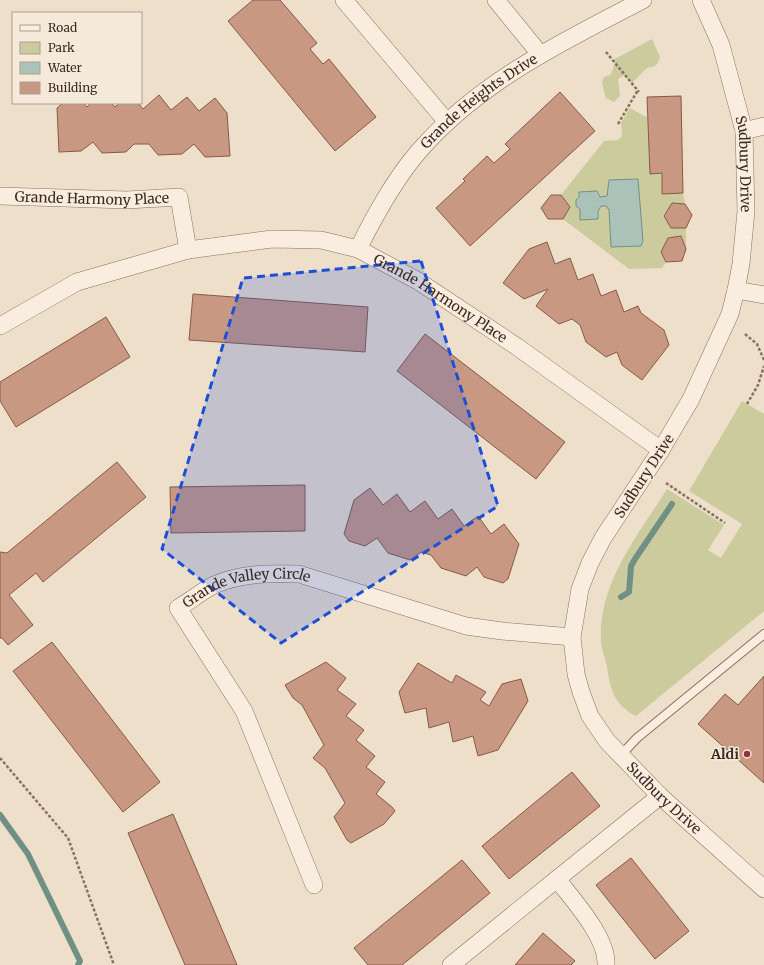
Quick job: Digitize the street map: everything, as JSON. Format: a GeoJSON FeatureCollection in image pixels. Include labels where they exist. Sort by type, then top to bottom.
{"type":"FeatureCollection","features":[{"type":"Feature","properties":{"kind":"street"},"geometry":{"type":"LineString","coordinates":[[344,0],[447,122]]}},
{"type":"Feature","properties":{"kind":"street"},"geometry":{"type":"LineString","coordinates":[[496,0],[540,54]]}},
{"type":"Feature","properties":{"kind":"street","name":"Grande Heights Drive"},"geometry":{"type":"LineString","coordinates":[[358,249],[395,182],[418,152],[447,122],[485,90],[540,54],[643,0]]}},
{"type":"Feature","properties":{"kind":"street","name":"Sudbury Drive"},"geometry":{"type":"LineString","coordinates":[[701,0],[721,45],[744,131],[746,211],[741,264],[736,290],[730,314],[715,350],[691,399],[661,450],[603,538],[590,563],[580,589],[572,637],[576,674],[590,716],[607,741],[660,796],[764,889]]}},
{"type":"Feature","properties":{"kind":"street"},"geometry":{"type":"LineString","coordinates":[[744,131],[764,126]]}},
{"type":"Feature","properties":{"kind":"street","name":"Grande Harmony Place"},"geometry":{"type":"LineString","coordinates":[[0,196],[127,200],[179,198],[188,250]]}},
{"type":"Feature","properties":{"kind":"street","name":"Grande Harmony Place"},"geometry":{"type":"LineString","coordinates":[[0,326],[77,282],[188,250],[272,239],[321,240],[358,249],[418,281],[516,346],[661,450]]}},
{"type":"Feature","properties":{"kind":"street"},"geometry":{"type":"LineString","coordinates":[[736,290],[764,295]]}},
{"type":"Feature","properties":{"kind":"street","name":"Grande Valley Circle"},"geometry":{"type":"LineString","coordinates":[[314,885],[244,711],[178,608],[213,586],[235,577],[278,573],[299,574],[466,626],[502,631],[572,637]]}},
{"type":"Feature","properties":{"kind":"street"},"geometry":{"type":"LineString","coordinates":[[450,965],[660,796]]}},
{"type":"Feature","properties":{"kind":"street"},"geometry":{"type":"LineString","coordinates":[[557,879],[596,933],[604,948],[606,965]]}},
{"type":"Feature","properties":{"kind":"lane"},"geometry":{"type":"LineString","coordinates":[[620,756],[637,738],[764,634]]}},
{"type":"Feature","properties":{"kind":"path"},"geometry":{"type":"LineString","coordinates":[[606,52],[639,91],[618,124]]}},
{"type":"Feature","properties":{"kind":"path"},"geometry":{"type":"LineString","coordinates":[[745,334],[757,344],[764,360]]}},
{"type":"Feature","properties":{"kind":"path"},"geometry":{"type":"LineString","coordinates":[[746,404],[758,386],[764,366]]}},
{"type":"Feature","properties":{"kind":"path"},"geometry":{"type":"LineString","coordinates":[[666,483],[725,522]]}},
{"type":"Feature","properties":{"kind":"path"},"geometry":{"type":"LineString","coordinates":[[0,758],[68,838],[114,965]]}},
{"type":"Feature","properties":{"kind":"highlighted area"},"geometry":{"type":"Polygon","coordinates":[[[421,261],[498,506],[281,643],[162,549],[243,278],[421,261]]]}},
{"type":"Feature","properties":{"kind":"green space"},"geometry":{"type":"Polygon","coordinates":[[[652,39],[660,57],[657,64],[647,68],[632,83],[624,75],[618,79],[620,96],[614,102],[606,98],[602,83],[603,78],[611,74],[615,63],[613,60],[652,39]]]}},
{"type":"Feature","properties":{"kind":"green space"},"geometry":{"type":"Polygon","coordinates":[[[681,96],[683,193],[685,204],[692,215],[686,228],[686,249],[682,261],[666,262],[662,268],[629,269],[563,219],[548,219],[541,208],[551,195],[561,195],[604,141],[618,140],[622,136],[621,123],[630,108],[648,118],[647,97],[681,96]]]}},
{"type":"Feature","properties":{"kind":"green space"},"geometry":{"type":"Polygon","coordinates":[[[742,401],[764,414],[764,611],[636,716],[623,707],[614,696],[610,682],[601,640],[602,619],[606,599],[622,560],[667,489],[724,525],[708,550],[721,558],[742,524],[689,491],[742,401]]]}},
{"type":"Feature","properties":{"kind":"water"},"geometry":{"type":"Polygon","coordinates":[[[638,179],[643,241],[641,246],[611,247],[609,210],[606,206],[601,206],[598,211],[598,219],[580,220],[580,209],[576,206],[576,200],[579,197],[579,192],[597,191],[600,197],[607,196],[609,180],[638,179]]]}},
{"type":"Feature","properties":{"kind":"building"},"geometry":{"type":"Polygon","coordinates":[[[253,0],[280,0],[317,43],[310,49],[323,64],[329,59],[376,117],[335,151],[228,21],[253,0]]]}},
{"type":"Feature","properties":{"kind":"building"},"geometry":{"type":"Polygon","coordinates":[[[560,92],[595,131],[470,246],[436,208],[465,181],[463,179],[487,156],[494,163],[510,149],[505,144],[560,92]]]}},
{"type":"Feature","properties":{"kind":"building"},"geometry":{"type":"Polygon","coordinates":[[[159,95],[171,110],[187,97],[199,111],[215,98],[227,113],[230,156],[205,157],[194,144],[182,154],[158,155],[149,144],[134,144],[126,152],[102,153],[93,142],[81,151],[59,152],[57,108],[62,104],[84,104],[87,107],[90,104],[112,104],[115,107],[119,104],[139,104],[143,109],[159,95]]]}},
{"type":"Feature","properties":{"kind":"building"},"geometry":{"type":"Polygon","coordinates":[[[681,96],[683,193],[662,194],[662,173],[650,174],[647,97],[681,96]]]}},
{"type":"Feature","properties":{"kind":"building"},"geometry":{"type":"Polygon","coordinates":[[[551,195],[561,195],[570,207],[563,219],[548,219],[541,208],[551,195]]]}},
{"type":"Feature","properties":{"kind":"building"},"geometry":{"type":"Polygon","coordinates":[[[672,203],[685,204],[692,215],[686,228],[671,228],[664,216],[672,203]]]}},
{"type":"Feature","properties":{"kind":"building"},"geometry":{"type":"Polygon","coordinates":[[[681,236],[686,249],[682,261],[666,262],[661,252],[668,238],[681,236]]]}},
{"type":"Feature","properties":{"kind":"building"},"geometry":{"type":"Polygon","coordinates":[[[547,242],[555,264],[570,258],[578,280],[593,274],[601,296],[616,290],[624,312],[638,306],[641,313],[664,330],[669,345],[642,380],[622,365],[617,352],[606,357],[586,342],[580,325],[572,319],[559,324],[536,306],[548,289],[524,299],[503,283],[529,249],[547,242]]]}},
{"type":"Feature","properties":{"kind":"building"},"geometry":{"type":"Polygon","coordinates":[[[193,294],[368,307],[365,352],[189,340],[193,294]]]}},
{"type":"Feature","properties":{"kind":"building"},"geometry":{"type":"Polygon","coordinates":[[[106,317],[130,357],[16,427],[0,401],[0,382],[106,317]]]}},
{"type":"Feature","properties":{"kind":"building"},"geometry":{"type":"Polygon","coordinates":[[[425,334],[565,442],[536,479],[397,371],[425,334]]]}},
{"type":"Feature","properties":{"kind":"building"},"geometry":{"type":"Polygon","coordinates":[[[117,462],[146,497],[43,582],[36,573],[9,595],[33,625],[8,645],[2,638],[0,638],[0,552],[7,553],[117,462]]]}},
{"type":"Feature","properties":{"kind":"building"},"geometry":{"type":"Polygon","coordinates":[[[305,485],[305,531],[171,533],[170,487],[305,485]]]}},
{"type":"Feature","properties":{"kind":"building"},"geometry":{"type":"Polygon","coordinates":[[[370,488],[383,505],[397,494],[410,512],[425,501],[438,519],[452,509],[464,526],[478,516],[491,534],[504,524],[519,544],[508,579],[503,583],[484,577],[477,567],[466,576],[441,568],[431,555],[421,552],[410,560],[388,553],[377,538],[365,546],[349,541],[344,534],[354,500],[370,488]]]}},
{"type":"Feature","properties":{"kind":"building"},"geometry":{"type":"Polygon","coordinates":[[[52,642],[160,782],[123,812],[13,671],[52,642]]]}},
{"type":"Feature","properties":{"kind":"building"},"geometry":{"type":"Polygon","coordinates":[[[326,662],[346,678],[337,690],[356,704],[346,716],[364,730],[356,740],[375,756],[366,767],[385,782],[376,794],[395,811],[384,824],[351,843],[347,840],[334,817],[345,803],[325,768],[313,758],[324,745],[302,705],[293,698],[285,685],[326,662]]]}},
{"type":"Feature","properties":{"kind":"building"},"geometry":{"type":"Polygon","coordinates":[[[418,663],[452,683],[456,675],[486,692],[480,700],[489,706],[502,684],[521,679],[528,701],[498,750],[478,756],[473,736],[453,742],[449,722],[429,728],[426,708],[405,713],[399,692],[418,663]]]}},
{"type":"Feature","properties":{"kind":"building","name":"Aldi"},"geometry":{"type":"Polygon","coordinates":[[[764,676],[764,783],[698,724],[725,694],[738,705],[764,676]]]}},
{"type":"Feature","properties":{"kind":"building"},"geometry":{"type":"Polygon","coordinates":[[[572,772],[600,806],[509,879],[482,846],[572,772]]]}},
{"type":"Feature","properties":{"kind":"building"},"geometry":{"type":"Polygon","coordinates":[[[173,814],[237,965],[185,965],[128,833],[173,814]]]}},
{"type":"Feature","properties":{"kind":"building"},"geometry":{"type":"Polygon","coordinates":[[[631,858],[689,931],[655,959],[596,885],[631,858]]]}},
{"type":"Feature","properties":{"kind":"building"},"geometry":{"type":"Polygon","coordinates":[[[462,860],[490,893],[402,965],[368,965],[354,948],[462,860]]]}},
{"type":"Feature","properties":{"kind":"building"},"geometry":{"type":"Polygon","coordinates":[[[543,933],[575,961],[571,965],[515,965],[543,933]]]}},
{"type":"Feature","properties":{"kind":"waterway"},"geometry":{"type":"LineString","coordinates":[[621,597],[629,592],[631,566],[672,504]]}},
{"type":"Feature","properties":{"kind":"waterway"},"geometry":{"type":"LineString","coordinates":[[0,815],[28,854],[80,961],[78,965]]}},
{"type":"Feature","properties":{"kind":"place","name":"Aldi"},"geometry":{"type":"Point","coordinates":[747,754]}}]}
